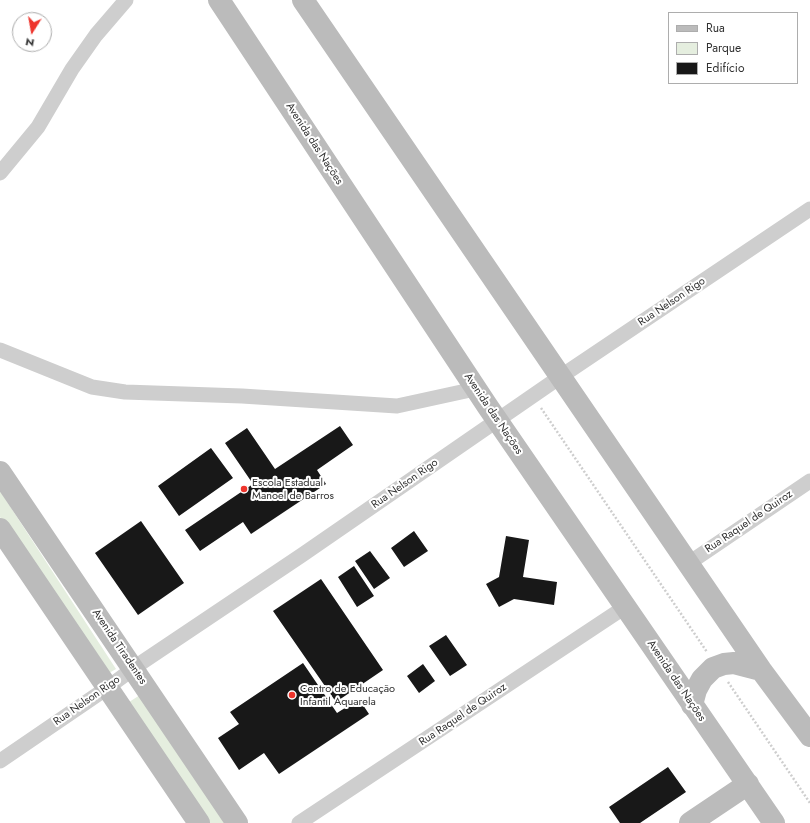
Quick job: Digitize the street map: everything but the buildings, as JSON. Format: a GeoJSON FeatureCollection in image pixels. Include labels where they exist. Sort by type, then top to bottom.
{"type":"FeatureCollection","features":[{"type":"Feature","properties":{"kind":"main road","name":"Avenida das Nações"},"geometry":{"type":"LineString","coordinates":[[219,0],[475,388],[774,823]]}},
{"type":"Feature","properties":{"kind":"main road"},"geometry":{"type":"LineString","coordinates":[[303,0],[761,670],[810,736]]}},
{"type":"Feature","properties":{"kind":"main road","name":"Avenida Tiradentes"},"geometry":{"type":"LineString","coordinates":[[0,472],[237,823]]}},
{"type":"Feature","properties":{"kind":"main road"},"geometry":{"type":"LineString","coordinates":[[0,530],[199,823]]}},
{"type":"Feature","properties":{"kind":"main road"},"geometry":{"type":"LineString","coordinates":[[692,705],[696,690],[702,679],[713,668],[734,663],[761,670]]}},
{"type":"Feature","properties":{"kind":"main road"},"geometry":{"type":"LineString","coordinates":[[690,823],[748,784]]}},
{"type":"Feature","properties":{"kind":"street"},"geometry":{"type":"LineString","coordinates":[[0,173],[38,127],[72,69],[96,35],[126,0]]}},
{"type":"Feature","properties":{"kind":"street","name":"Rua Nelson Rigo"},"geometry":{"type":"LineString","coordinates":[[0,761],[107,688],[133,668],[312,549],[560,377],[810,209]]}},
{"type":"Feature","properties":{"kind":"street"},"geometry":{"type":"LineString","coordinates":[[0,350],[92,386],[125,392],[242,396],[397,406],[475,388]]}},
{"type":"Feature","properties":{"kind":"street","name":"Rua Raquel de Quiroz"},"geometry":{"type":"LineString","coordinates":[[689,563],[810,481]]}},
{"type":"Feature","properties":{"kind":"street","name":"Rua Raquel de Quiroz"},"geometry":{"type":"LineString","coordinates":[[299,823],[625,606]]}},
{"type":"Feature","properties":{"kind":"path"},"geometry":{"type":"LineString","coordinates":[[533,396],[810,803]]}},
{"type":"Feature","properties":{"kind":"green space"},"geometry":{"type":"Polygon","coordinates":[[[0,491],[116,669],[104,676],[0,517],[0,491]]]}},
{"type":"Feature","properties":{"kind":"green space"},"geometry":{"type":"Polygon","coordinates":[[[140,695],[225,823],[207,823],[126,704],[140,695]]]}},
{"type":"Feature","properties":{"kind":"place","name":"Escola Estadual Manoel de Barros"},"geometry":{"type":"Point","coordinates":[244,489]}},
{"type":"Feature","properties":{"kind":"place","name":"Centro de Educação Infantil Aquarela"},"geometry":{"type":"Point","coordinates":[292,695]}}]}
